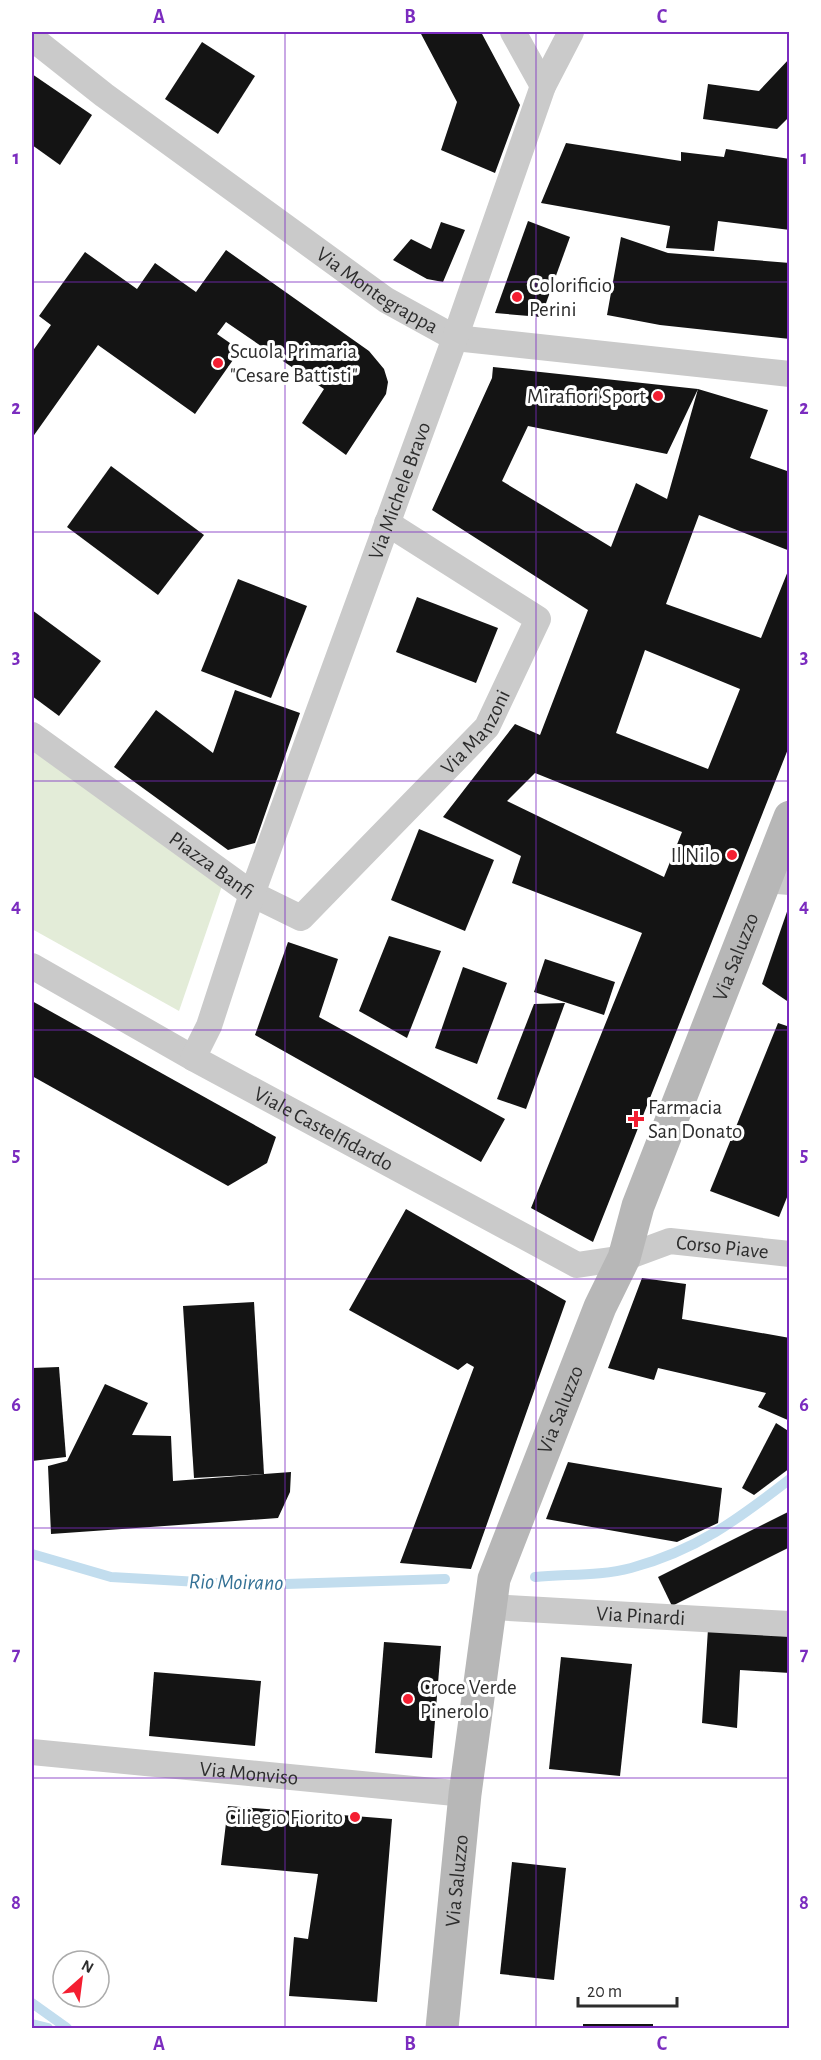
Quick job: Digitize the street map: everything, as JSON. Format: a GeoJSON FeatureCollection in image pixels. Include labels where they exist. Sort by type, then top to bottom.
{"type":"FeatureCollection","features":[{"type":"Feature","properties":{"kind":"main road","name":"Via Saluzzo"},"geometry":{"type":"LineString","coordinates":[[442,2028],[465,1794],[494,1579],[600,1307],[624,1258],[638,1206],[777,881],[789,817]]}},
{"type":"Feature","properties":{"kind":"street"},"geometry":{"type":"LineString","coordinates":[[513,32],[543,86]]}},
{"type":"Feature","properties":{"kind":"street","name":"Via Michele Bravo"},"geometry":{"type":"LineString","coordinates":[[252,894],[455,338],[543,86],[571,32]]}},
{"type":"Feature","properties":{"kind":"street","name":"Via Montegrappa"},"geometry":{"type":"LineString","coordinates":[[32,38],[104,95],[386,300],[455,338],[789,374]]}},
{"type":"Feature","properties":{"kind":"street","name":"Via Manzoni"},"geometry":{"type":"LineString","coordinates":[[252,894],[301,918],[487,727],[538,619],[387,523]]}},
{"type":"Feature","properties":{"kind":"street","name":"Piazza Banfi"},"geometry":{"type":"LineString","coordinates":[[32,735],[252,894],[209,1026],[193,1058]]}},
{"type":"Feature","properties":{"kind":"street","name":"Viale Castelfidardo"},"geometry":{"type":"LineString","coordinates":[[32,966],[193,1058],[577,1265],[624,1258]]}},
{"type":"Feature","properties":{"kind":"street","name":"Corso Piave"},"geometry":{"type":"LineString","coordinates":[[624,1258],[670,1241],[789,1254]]}},
{"type":"Feature","properties":{"kind":"street","name":"Via Pinardi"},"geometry":{"type":"LineString","coordinates":[[491,1607],[789,1624]]}},
{"type":"Feature","properties":{"kind":"street","name":"Via Monviso"},"geometry":{"type":"LineString","coordinates":[[32,1752],[465,1794]]}},
{"type":"Feature","properties":{"kind":"green space"},"geometry":{"type":"Polygon","coordinates":[[[32,745],[223,883],[179,1011],[32,929],[32,745]]]}},
{"type":"Feature","properties":{"kind":"building"},"geometry":{"type":"Polygon","coordinates":[[[420,32],[481,32],[520,105],[495,173],[441,150],[457,102],[420,32]]]}},
{"type":"Feature","properties":{"kind":"building"},"geometry":{"type":"Polygon","coordinates":[[[202,42],[255,76],[218,134],[165,99],[202,42]]]}},
{"type":"Feature","properties":{"kind":"building"},"geometry":{"type":"Polygon","coordinates":[[[790,58],[790,116],[777,129],[703,119],[708,84],[759,91],[790,58]]]}},
{"type":"Feature","properties":{"kind":"building"},"geometry":{"type":"Polygon","coordinates":[[[32,74],[92,115],[60,165],[32,145],[32,74]]]}},
{"type":"Feature","properties":{"kind":"building"},"geometry":{"type":"Polygon","coordinates":[[[566,143],[681,161],[681,152],[724,157],[726,149],[790,159],[790,230],[718,221],[714,251],[666,248],[670,226],[541,203],[566,143]]]}},
{"type":"Feature","properties":{"kind":"building"},"geometry":{"type":"Polygon","coordinates":[[[528,221],[570,237],[541,317],[495,313],[528,221]]]}},
{"type":"Feature","properties":{"kind":"building"},"geometry":{"type":"Polygon","coordinates":[[[441,222],[465,230],[443,282],[427,279],[393,260],[411,239],[431,249],[441,222]]]}},
{"type":"Feature","properties":{"kind":"building"},"geometry":{"type":"Polygon","coordinates":[[[621,237],[668,253],[790,263],[790,339],[660,325],[607,315],[621,237]]]}},
{"type":"Feature","properties":{"kind":"building"},"geometry":{"type":"Polygon","coordinates":[[[226,250],[369,351],[384,369],[388,382],[386,394],[346,455],[302,423],[324,389],[226,322],[217,334],[240,350],[195,414],[98,345],[32,438],[32,352],[51,325],[39,316],[85,252],[137,289],[155,263],[196,292],[226,250]]]}},
{"type":"Feature","properties":{"kind":"building"},"geometry":{"type":"Polygon","coordinates":[[[493,367],[698,389],[768,410],[750,458],[790,472],[790,551],[699,515],[666,604],[761,638],[790,566],[790,744],[593,1242],[531,1208],[642,933],[512,883],[521,856],[443,817],[515,724],[540,735],[588,610],[432,510],[492,378],[493,367]],[[698,389],[667,454],[528,426],[502,481],[611,547],[636,483],[667,499],[698,389]],[[645,650],[616,733],[708,769],[740,689],[645,650]],[[535,773],[507,801],[664,877],[682,832],[535,773]]]}},
{"type":"Feature","properties":{"kind":"building"},"geometry":{"type":"Polygon","coordinates":[[[111,466],[204,535],[158,595],[67,527],[111,466]]]}},
{"type":"Feature","properties":{"kind":"building"},"geometry":{"type":"Polygon","coordinates":[[[238,579],[307,606],[271,698],[201,671],[238,579]]]}},
{"type":"Feature","properties":{"kind":"building"},"geometry":{"type":"Polygon","coordinates":[[[417,597],[498,628],[476,683],[396,652],[417,597]]]}},
{"type":"Feature","properties":{"kind":"building"},"geometry":{"type":"Polygon","coordinates":[[[32,610],[101,661],[59,716],[32,696],[32,610]]]}},
{"type":"Feature","properties":{"kind":"building"},"geometry":{"type":"Polygon","coordinates":[[[235,690],[300,713],[255,843],[228,850],[114,767],[156,710],[213,753],[235,690]]]}},
{"type":"Feature","properties":{"kind":"building"},"geometry":{"type":"Polygon","coordinates":[[[419,829],[494,860],[465,931],[391,900],[419,829]]]}},
{"type":"Feature","properties":{"kind":"building"},"geometry":{"type":"Polygon","coordinates":[[[790,903],[790,1003],[762,984],[790,903]]]}},
{"type":"Feature","properties":{"kind":"building"},"geometry":{"type":"Polygon","coordinates":[[[389,936],[441,951],[407,1038],[359,1011],[389,936]]]}},
{"type":"Feature","properties":{"kind":"building"},"geometry":{"type":"Polygon","coordinates":[[[288,942],[338,959],[319,1017],[505,1119],[481,1162],[255,1035],[288,942]]]}},
{"type":"Feature","properties":{"kind":"building"},"geometry":{"type":"Polygon","coordinates":[[[545,959],[615,982],[604,1015],[534,992],[545,959]]]}},
{"type":"Feature","properties":{"kind":"building"},"geometry":{"type":"Polygon","coordinates":[[[463,967],[507,983],[477,1064],[435,1048],[463,967]]]}},
{"type":"Feature","properties":{"kind":"building"},"geometry":{"type":"Polygon","coordinates":[[[32,1001],[276,1137],[267,1163],[228,1186],[32,1076],[32,1001]]]}},
{"type":"Feature","properties":{"kind":"building"},"geometry":{"type":"Polygon","coordinates":[[[565,1003],[526,1109],[497,1099],[534,1004],[565,1003]]]}},
{"type":"Feature","properties":{"kind":"building"},"geometry":{"type":"Polygon","coordinates":[[[778,1023],[790,1027],[790,1190],[779,1217],[710,1191],[778,1023]]]}},
{"type":"Feature","properties":{"kind":"building"},"geometry":{"type":"Polygon","coordinates":[[[406,1209],[566,1301],[471,1569],[400,1563],[474,1367],[467,1363],[458,1370],[349,1310],[406,1209]]]}},
{"type":"Feature","properties":{"kind":"building"},"geometry":{"type":"Polygon","coordinates":[[[642,1278],[686,1284],[682,1319],[790,1338],[790,1421],[758,1407],[766,1393],[658,1368],[654,1380],[608,1368],[642,1278]]]}},
{"type":"Feature","properties":{"kind":"building"},"geometry":{"type":"Polygon","coordinates":[[[254,1302],[264,1474],[194,1478],[183,1306],[254,1302]]]}},
{"type":"Feature","properties":{"kind":"building"},"geometry":{"type":"Polygon","coordinates":[[[59,1367],[66,1457],[32,1461],[32,1368],[59,1367]]]}},
{"type":"Feature","properties":{"kind":"building"},"geometry":{"type":"Polygon","coordinates":[[[105,1384],[148,1403],[132,1435],[171,1436],[173,1481],[291,1472],[290,1492],[278,1518],[51,1534],[48,1466],[67,1461],[105,1384]]]}},
{"type":"Feature","properties":{"kind":"building"},"geometry":{"type":"Polygon","coordinates":[[[776,1423],[790,1432],[790,1468],[754,1495],[742,1488],[776,1423]]]}},
{"type":"Feature","properties":{"kind":"building"},"geometry":{"type":"Polygon","coordinates":[[[568,1462],[722,1488],[718,1523],[677,1542],[546,1519],[568,1462]]]}},
{"type":"Feature","properties":{"kind":"building"},"geometry":{"type":"Polygon","coordinates":[[[790,1511],[790,1547],[672,1606],[658,1577],[790,1511]]]}},
{"type":"Feature","properties":{"kind":"building"},"geometry":{"type":"Polygon","coordinates":[[[708,1629],[790,1635],[790,1673],[740,1670],[737,1728],[702,1723],[708,1629]]]}},
{"type":"Feature","properties":{"kind":"building","name":"Croce Verde Pinerolo"},"geometry":{"type":"Polygon","coordinates":[[[384,1642],[441,1646],[432,1758],[375,1753],[384,1642]]]}},
{"type":"Feature","properties":{"kind":"building"},"geometry":{"type":"Polygon","coordinates":[[[561,1657],[632,1664],[620,1776],[549,1769],[561,1657]]]}},
{"type":"Feature","properties":{"kind":"building"},"geometry":{"type":"Polygon","coordinates":[[[154,1672],[261,1681],[255,1746],[149,1736],[154,1672]]]}},
{"type":"Feature","properties":{"kind":"building"},"geometry":{"type":"Polygon","coordinates":[[[228,1806],[392,1819],[377,2002],[289,1996],[294,1937],[308,1939],[318,1874],[221,1865],[228,1806]]]}},
{"type":"Feature","properties":{"kind":"building"},"geometry":{"type":"Polygon","coordinates":[[[512,1862],[566,1868],[554,1980],[500,1974],[512,1862]]]}},
{"type":"Feature","properties":{"kind":"building"},"geometry":{"type":"Polygon","coordinates":[[[583,2024],[653,2024],[653,2028],[583,2028],[583,2024]]]}},
{"type":"Feature","properties":{"kind":"waterway","name":"Rio Moirano"},"geometry":{"type":"LineString","coordinates":[[535,1577],[608,1572],[655,1561],[715,1532],[790,1479]]}},
{"type":"Feature","properties":{"kind":"waterway","name":"Rio Moirano"},"geometry":{"type":"LineString","coordinates":[[32,1554],[111,1577],[252,1585],[445,1579]]}},
{"type":"Feature","properties":{"kind":"waterway"},"geometry":{"type":"LineString","coordinates":[[32,2003],[67,2028]]}},
{"type":"Feature","properties":{"kind":"waterway"},"geometry":{"type":"LineString","coordinates":[[32,2024],[48,2028]]}},
{"type":"Feature","properties":{"kind":"place","name":"Colorificio Perini"},"geometry":{"type":"Point","coordinates":[517,297]}},
{"type":"Feature","properties":{"kind":"place","name":"Scuola Primaria \"Cesare Battisti\""},"geometry":{"type":"Point","coordinates":[218,363]}},
{"type":"Feature","properties":{"kind":"place","name":"Mirafiori Sport"},"geometry":{"type":"Point","coordinates":[658,396]}},
{"type":"Feature","properties":{"kind":"place","name":"Il Nilo"},"geometry":{"type":"Point","coordinates":[732,855]}},
{"type":"Feature","properties":{"kind":"place","name":"Farmacia San Donato"},"geometry":{"type":"Point","coordinates":[636,1119]}},
{"type":"Feature","properties":{"kind":"place","name":"Croce Verde Pinerolo"},"geometry":{"type":"Point","coordinates":[408,1699]}},
{"type":"Feature","properties":{"kind":"place","name":"Ciliegio Fiorito"},"geometry":{"type":"Point","coordinates":[355,1817]}}]}
